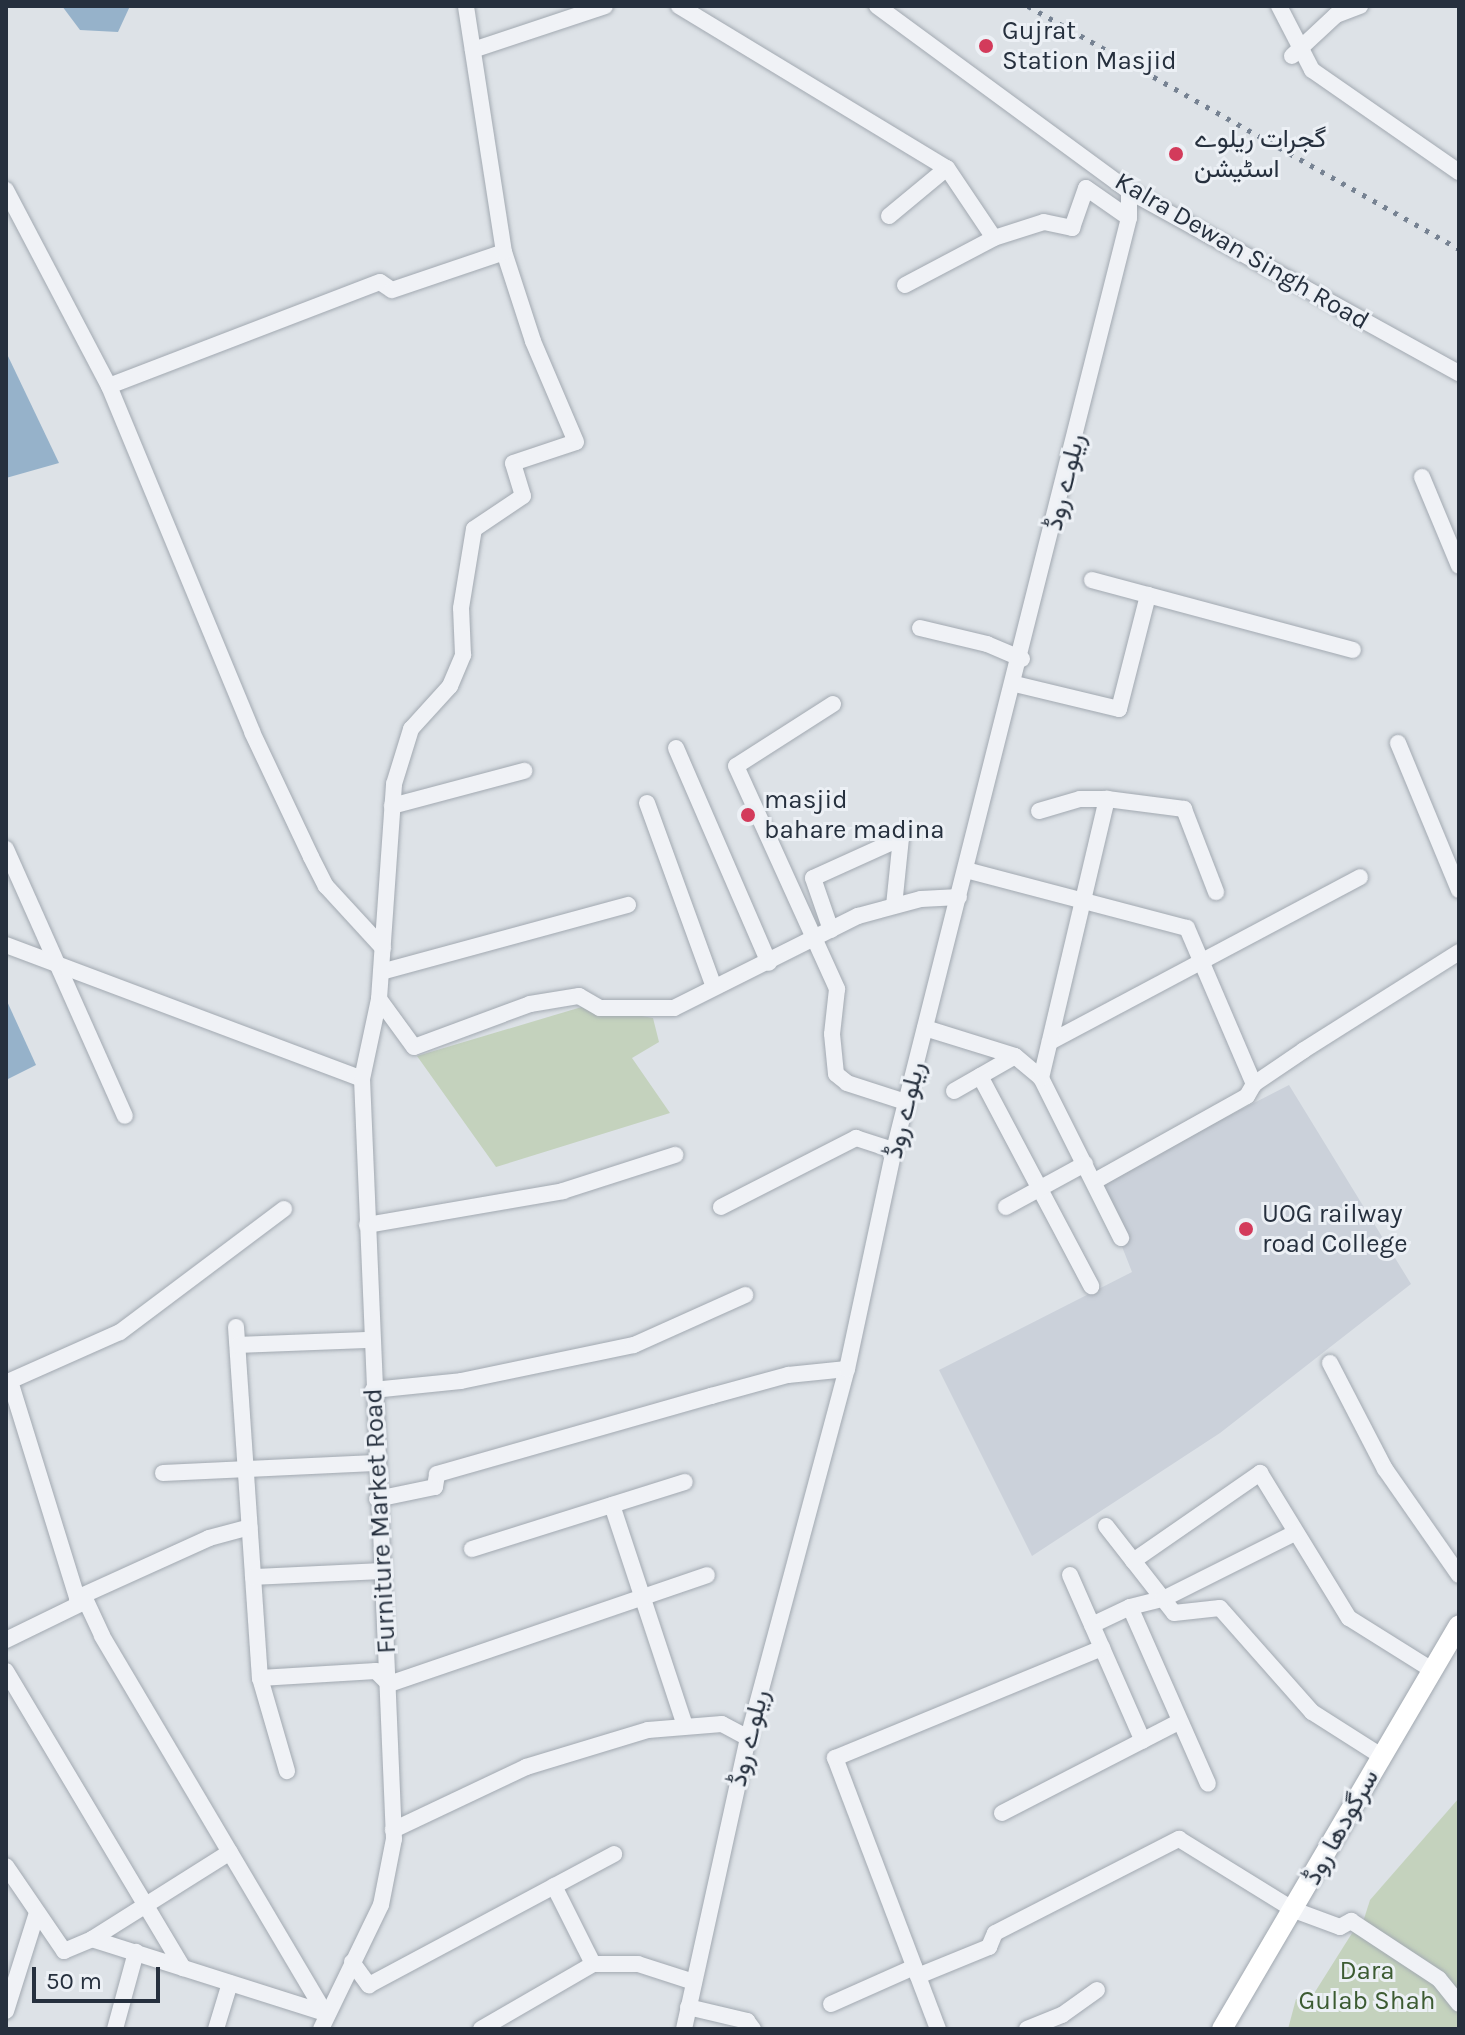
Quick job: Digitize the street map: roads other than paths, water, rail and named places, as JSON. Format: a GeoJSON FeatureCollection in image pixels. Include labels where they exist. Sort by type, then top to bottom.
{"type":"FeatureCollection","features":[{"type":"Feature","properties":{"kind":"main road","name":"سرگودھا روڈ"},"geometry":{"type":"LineString","coordinates":[[1222,2029],[1459,1625]]}},
{"type":"Feature","properties":{"kind":"street","name":"Furniture Market Road"},"geometry":{"type":"LineString","coordinates":[[323,2021],[381,1905],[393,1830],[389,1684],[375,1463],[362,1079],[379,999],[392,806],[411,729],[450,686],[463,655],[461,608],[474,529],[523,496],[513,463],[576,442],[533,341],[504,252],[466,6]]}},
{"type":"Feature","properties":{"kind":"street"},"geometry":{"type":"LineString","coordinates":[[473,50],[605,6]]}},
{"type":"Feature","properties":{"kind":"street"},"geometry":{"type":"LineString","coordinates":[[679,6],[947,168],[994,238]]}},
{"type":"Feature","properties":{"kind":"street","name":"Kalra Dewan Singh Road"},"geometry":{"type":"LineString","coordinates":[[877,6],[1129,191],[1459,373]]}},
{"type":"Feature","properties":{"kind":"street"},"geometry":{"type":"LineString","coordinates":[[1279,6],[1296,52],[1312,70],[1459,172]]}},
{"type":"Feature","properties":{"kind":"street"},"geometry":{"type":"LineString","coordinates":[[1296,52],[1336,15],[1360,6]]}},
{"type":"Feature","properties":{"kind":"street"},"geometry":{"type":"LineString","coordinates":[[889,216],[947,168]]}},
{"type":"Feature","properties":{"kind":"street"},"geometry":{"type":"LineString","coordinates":[[905,285],[994,238],[1044,222],[1072,228],[1086,188],[1129,218]]}},
{"type":"Feature","properties":{"kind":"street"},"geometry":{"type":"LineString","coordinates":[[6,190],[109,386],[252,732],[311,857],[326,886],[383,948]]}},
{"type":"Feature","properties":{"kind":"street","name":"ریلوے روڈ"},"geometry":{"type":"LineString","coordinates":[[684,2029],[748,1738],[847,1369],[894,1150],[1022,659],[1129,218],[1129,191]]}},
{"type":"Feature","properties":{"kind":"street"},"geometry":{"type":"LineString","coordinates":[[109,386],[380,282],[392,290],[504,252]]}},
{"type":"Feature","properties":{"kind":"street"},"geometry":{"type":"LineString","coordinates":[[1422,477],[1459,566]]}},
{"type":"Feature","properties":{"kind":"street"},"geometry":{"type":"LineString","coordinates":[[1092,580],[1353,650]]}},
{"type":"Feature","properties":{"kind":"street"},"geometry":{"type":"LineString","coordinates":[[1015,684],[1119,709],[1148,595]]}},
{"type":"Feature","properties":{"kind":"street"},"geometry":{"type":"LineString","coordinates":[[920,628],[987,644],[1022,659]]}},
{"type":"Feature","properties":{"kind":"street"},"geometry":{"type":"LineString","coordinates":[[833,704],[736,766],[812,940],[837,989],[832,1034],[836,1074],[847,1083],[906,1102]]}},
{"type":"Feature","properties":{"kind":"street"},"geometry":{"type":"LineString","coordinates":[[1398,743],[1459,890]]}},
{"type":"Feature","properties":{"kind":"street"},"geometry":{"type":"LineString","coordinates":[[676,748],[769,963]]}},
{"type":"Feature","properties":{"kind":"street"},"geometry":{"type":"LineString","coordinates":[[392,806],[524,771]]}},
{"type":"Feature","properties":{"kind":"street"},"geometry":{"type":"LineString","coordinates":[[1039,811],[1080,799],[1107,799],[1184,809],[1216,892]]}},
{"type":"Feature","properties":{"kind":"street"},"geometry":{"type":"LineString","coordinates":[[1041,1078],[1107,799]]}},
{"type":"Feature","properties":{"kind":"street"},"geometry":{"type":"LineString","coordinates":[[647,803],[714,987]]}},
{"type":"Feature","properties":{"kind":"street"},"geometry":{"type":"LineString","coordinates":[[831,930],[813,878],[901,838],[894,906]]}},
{"type":"Feature","properties":{"kind":"street"},"geometry":{"type":"LineString","coordinates":[[6,849],[125,1116]]}},
{"type":"Feature","properties":{"kind":"street"},"geometry":{"type":"LineString","coordinates":[[966,870],[1187,928],[1254,1084]]}},
{"type":"Feature","properties":{"kind":"street"},"geometry":{"type":"LineString","coordinates":[[1050,1042],[1360,877]]}},
{"type":"Feature","properties":{"kind":"street"},"geometry":{"type":"LineString","coordinates":[[379,999],[414,1047],[530,1004],[579,996],[600,1008],[660,1009],[769,963],[831,930],[894,906],[959,897]]}},
{"type":"Feature","properties":{"kind":"street"},"geometry":{"type":"LineString","coordinates":[[381,972],[628,905]]}},
{"type":"Feature","properties":{"kind":"street"},"geometry":{"type":"LineString","coordinates":[[6,945],[362,1079]]}},
{"type":"Feature","properties":{"kind":"street"},"geometry":{"type":"LineString","coordinates":[[1095,1181],[1247,1096],[1254,1084],[1459,952]]}},
{"type":"Feature","properties":{"kind":"street"},"geometry":{"type":"LineString","coordinates":[[925,1028],[1015,1056],[1041,1078],[1121,1238]]}},
{"type":"Feature","properties":{"kind":"street"},"geometry":{"type":"LineString","coordinates":[[954,1091],[1015,1056]]}},
{"type":"Feature","properties":{"kind":"street"},"geometry":{"type":"LineString","coordinates":[[980,1076],[1091,1286]]}},
{"type":"Feature","properties":{"kind":"street"},"geometry":{"type":"LineString","coordinates":[[721,1207],[856,1138],[894,1150]]}},
{"type":"Feature","properties":{"kind":"street"},"geometry":{"type":"LineString","coordinates":[[367,1225],[563,1191],[675,1155]]}},
{"type":"Feature","properties":{"kind":"street"},"geometry":{"type":"LineString","coordinates":[[1006,1207],[1085,1164]]}},
{"type":"Feature","properties":{"kind":"street"},"geometry":{"type":"LineString","coordinates":[[284,1209],[120,1332],[10,1381],[81,1600],[230,1852],[323,2021]]}},
{"type":"Feature","properties":{"kind":"street"},"geometry":{"type":"LineString","coordinates":[[373,1390],[461,1381],[634,1345],[745,1295]]}},
{"type":"Feature","properties":{"kind":"street"},"geometry":{"type":"LineString","coordinates":[[236,1327],[260,1678],[287,1771]]}},
{"type":"Feature","properties":{"kind":"street"},"geometry":{"type":"LineString","coordinates":[[238,1345],[371,1340]]}},
{"type":"Feature","properties":{"kind":"street"},"geometry":{"type":"LineString","coordinates":[[1330,1363],[1385,1469],[1459,1575]]}},
{"type":"Feature","properties":{"kind":"street"},"geometry":{"type":"LineString","coordinates":[[377,1499],[435,1487],[437,1474],[757,1384],[847,1369]]}},
{"type":"Feature","properties":{"kind":"street"},"geometry":{"type":"LineString","coordinates":[[163,1473],[375,1463]]}},
{"type":"Feature","properties":{"kind":"street"},"geometry":{"type":"LineString","coordinates":[[1133,1561],[1260,1473],[1349,1618],[1432,1670]]}},
{"type":"Feature","properties":{"kind":"street"},"geometry":{"type":"LineString","coordinates":[[472,1549],[685,1482]]}},
{"type":"Feature","properties":{"kind":"street"},"geometry":{"type":"LineString","coordinates":[[612,1505],[685,1726]]}},
{"type":"Feature","properties":{"kind":"street"},"geometry":{"type":"LineString","coordinates":[[1106,1526],[1174,1613],[1223,1610],[1312,1712],[1381,1756]]}},
{"type":"Feature","properties":{"kind":"street"},"geometry":{"type":"LineString","coordinates":[[6,1640],[209,1538],[250,1527]]}},
{"type":"Feature","properties":{"kind":"street"},"geometry":{"type":"LineString","coordinates":[[1092,1625],[1130,1607],[1163,1599],[1295,1533]]}},
{"type":"Feature","properties":{"kind":"street"},"geometry":{"type":"LineString","coordinates":[[253,1577],[380,1571]]}},
{"type":"Feature","properties":{"kind":"street"},"geometry":{"type":"LineString","coordinates":[[260,1678],[376,1671],[389,1684],[707,1575]]}},
{"type":"Feature","properties":{"kind":"street"},"geometry":{"type":"LineString","coordinates":[[1070,1575],[1143,1741]]}},
{"type":"Feature","properties":{"kind":"street"},"geometry":{"type":"LineString","coordinates":[[1130,1607],[1208,1784]]}},
{"type":"Feature","properties":{"kind":"street"},"geometry":{"type":"LineString","coordinates":[[938,2029],[835,1758],[1102,1648]]}},
{"type":"Feature","properties":{"kind":"street"},"geometry":{"type":"LineString","coordinates":[[6,1671],[183,1968]]}},
{"type":"Feature","properties":{"kind":"street"},"geometry":{"type":"LineString","coordinates":[[1002,1813],[1180,1721]]}},
{"type":"Feature","properties":{"kind":"street"},"geometry":{"type":"LineString","coordinates":[[393,1830],[526,1767],[648,1730],[722,1724],[748,1738]]}},
{"type":"Feature","properties":{"kind":"street"},"geometry":{"type":"LineString","coordinates":[[831,2004],[989,1947],[995,1933],[1179,1839],[1294,1910],[1340,1927],[1351,1921],[1439,1979],[1459,2004]]}},
{"type":"Feature","properties":{"kind":"street"},"geometry":{"type":"LineString","coordinates":[[6,1866],[36,1916],[64,1951],[92,1939],[230,1852]]}},
{"type":"Feature","properties":{"kind":"street"},"geometry":{"type":"LineString","coordinates":[[352,1962],[369,1985],[614,1854]]}},
{"type":"Feature","properties":{"kind":"street"},"geometry":{"type":"LineString","coordinates":[[554,1886],[593,1964]]}},
{"type":"Feature","properties":{"kind":"street"},"geometry":{"type":"LineString","coordinates":[[6,2011],[36,1916]]}},
{"type":"Feature","properties":{"kind":"street"},"geometry":{"type":"LineString","coordinates":[[92,1939],[230,1983],[323,2021]]}},
{"type":"Feature","properties":{"kind":"street"},"geometry":{"type":"LineString","coordinates":[[115,2029],[136,1952]]}},
{"type":"Feature","properties":{"kind":"street"},"geometry":{"type":"LineString","coordinates":[[481,2029],[593,1964],[638,1964],[694,1982]]}},
{"type":"Feature","properties":{"kind":"street"},"geometry":{"type":"LineString","coordinates":[[216,2029],[230,1983]]}},
{"type":"Feature","properties":{"kind":"street"},"geometry":{"type":"LineString","coordinates":[[1027,2029],[1062,2015],[1097,1990]]}},
{"type":"Feature","properties":{"kind":"street"},"geometry":{"type":"LineString","coordinates":[[688,2007],[747,2021],[753,2029]]}},
{"type":"Feature","properties":{"kind":"water"},"geometry":{"type":"Polygon","coordinates":[[[62,6],[130,6],[118,32],[80,30],[62,6]]]}},
{"type":"Feature","properties":{"kind":"water"},"geometry":{"type":"Polygon","coordinates":[[[6,352],[59,463],[6,478],[6,352]]]}},
{"type":"Feature","properties":{"kind":"water"},"geometry":{"type":"Polygon","coordinates":[[[6,999],[36,1065],[6,1080],[6,999]]]}},
{"type":"Feature","properties":{"kind":"railway"},"geometry":{"type":"LineString","coordinates":[[1028,6],[1459,249]]}},
{"type":"Feature","properties":{"kind":"place","name":"Gujrat Station Masjid"},"geometry":{"type":"Point","coordinates":[986,46]}},
{"type":"Feature","properties":{"kind":"place","name":"گجرات ریلوے اسٹیشن"},"geometry":{"type":"Point","coordinates":[1176,154]}},
{"type":"Feature","properties":{"kind":"place","name":"masjid bahare madina"},"geometry":{"type":"Point","coordinates":[748,815]}},
{"type":"Feature","properties":{"kind":"place","name":"UOG railway road College"},"geometry":{"type":"Point","coordinates":[1246,1229]}},
{"type":"Feature","properties":{"kind":"park label","name":"Dara Gulab Shah"},"geometry":{"type":"Point","coordinates":[1367,1986]}}]}
